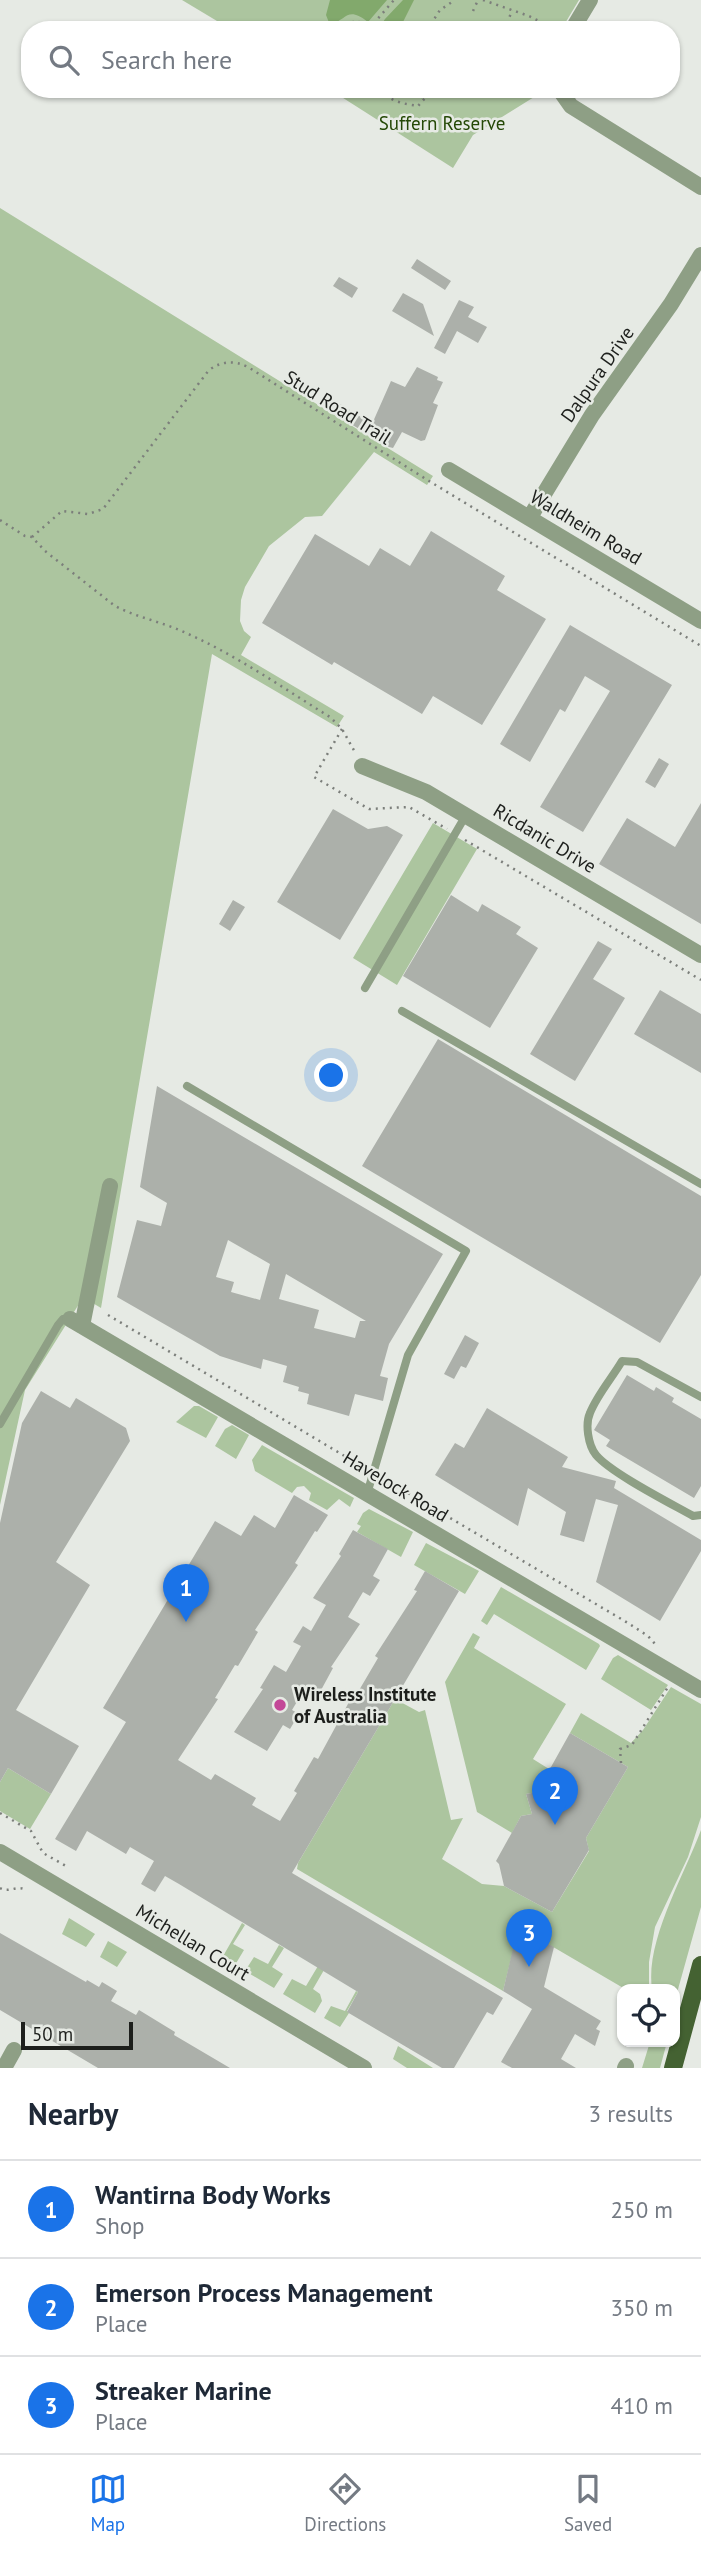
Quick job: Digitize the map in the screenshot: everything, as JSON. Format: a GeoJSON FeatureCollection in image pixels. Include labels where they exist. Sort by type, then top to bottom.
{"type":"FeatureCollection","features":[{"type":"Feature","properties":{"kind":"main road"},"geometry":{"type":"LineString","coordinates":[[673,2068],[701,1965]]}},
{"type":"Feature","properties":{"kind":"street"},"geometry":{"type":"LineString","coordinates":[[577,21],[590,0]]}},
{"type":"Feature","properties":{"kind":"street"},"geometry":{"type":"LineString","coordinates":[[565,98],[571,106],[701,187]]}},
{"type":"Feature","properties":{"kind":"street","name":"Dalpura Drive"},"geometry":{"type":"LineString","coordinates":[[530,517],[592,415],[671,303],[701,255]]}},
{"type":"Feature","properties":{"kind":"street","name":"Waldheim Road"},"geometry":{"type":"LineString","coordinates":[[449,470],[701,621]]}},
{"type":"Feature","properties":{"kind":"street","name":"Ricdanic Drive"},"geometry":{"type":"LineString","coordinates":[[362,766],[426,792],[701,956]]}},
{"type":"Feature","properties":{"kind":"street"},"geometry":{"type":"LineString","coordinates":[[76,1322],[110,1186]]}},
{"type":"Feature","properties":{"kind":"street","name":"Havelock Road"},"geometry":{"type":"LineString","coordinates":[[76,1322],[701,1690]]}},
{"type":"Feature","properties":{"kind":"street","name":"Michellan Court"},"geometry":{"type":"LineString","coordinates":[[0,1852],[364,2068]]}},
{"type":"Feature","properties":{"kind":"street"},"geometry":{"type":"LineString","coordinates":[[4,2068],[14,2050]]}},
{"type":"Feature","properties":{"kind":"lane"},"geometry":{"type":"LineString","coordinates":[[365,988],[466,816]]}},
{"type":"Feature","properties":{"kind":"lane"},"geometry":{"type":"LineString","coordinates":[[402,1011],[701,1184]]}},
{"type":"Feature","properties":{"kind":"lane"},"geometry":{"type":"LineString","coordinates":[[187,1086],[466,1251],[408,1355],[368,1493]]}},
{"type":"Feature","properties":{"kind":"lane"},"geometry":{"type":"LineString","coordinates":[[0,1424],[58,1325],[63,1320],[76,1322]]}},
{"type":"Feature","properties":{"kind":"lane"},"geometry":{"type":"LineString","coordinates":[[701,1397],[637,1362],[622,1361],[589,1415],[590,1444],[596,1455],[610,1467],[693,1516],[701,1515]]}},
{"type":"Feature","properties":{"kind":"path"},"geometry":{"type":"LineString","coordinates":[[376,21],[394,0]]}},
{"type":"Feature","properties":{"kind":"path"},"geometry":{"type":"LineString","coordinates":[[433,21],[440,10],[455,0]]}},
{"type":"Feature","properties":{"kind":"path"},"geometry":{"type":"LineString","coordinates":[[473,11],[478,0]]}},
{"type":"Feature","properties":{"kind":"path"},"geometry":{"type":"LineString","coordinates":[[483,0],[537,21]]}},
{"type":"Feature","properties":{"kind":"path"},"geometry":{"type":"LineString","coordinates":[[508,21],[512,10]]}},
{"type":"Feature","properties":{"kind":"path"},"geometry":{"type":"LineString","coordinates":[[391,98],[418,106],[424,98]]}},
{"type":"Feature","properties":{"kind":"path","name":"Stud Road Trail"},"geometry":{"type":"LineString","coordinates":[[32,537],[62,511],[88,514],[103,509],[209,370],[220,364],[235,362],[248,367],[429,481],[701,646]]}},
{"type":"Feature","properties":{"kind":"path"},"geometry":{"type":"LineString","coordinates":[[0,520],[25,536],[32,537],[64,567],[115,606],[186,633],[218,649],[330,717],[342,729],[362,766]]}},
{"type":"Feature","properties":{"kind":"path"},"geometry":{"type":"LineString","coordinates":[[342,729],[314,777],[369,809],[409,807],[701,980]]}},
{"type":"Feature","properties":{"kind":"path"},"geometry":{"type":"LineString","coordinates":[[108,1315],[628,1623],[657,1645]]}},
{"type":"Feature","properties":{"kind":"path"},"geometry":{"type":"LineString","coordinates":[[621,1763],[620,1749],[632,1745],[639,1736],[676,1675]]}},
{"type":"Feature","properties":{"kind":"path"},"geometry":{"type":"LineString","coordinates":[[0,1813],[31,1831],[43,1853],[66,1866]]}},
{"type":"Feature","properties":{"kind":"path"},"geometry":{"type":"LineString","coordinates":[[0,1888],[24,1889]]}},
{"type":"Feature","properties":{"kind":"green space"},"geometry":{"type":"Polygon","coordinates":[[[182,0],[579,0],[566,21],[217,21],[182,0]]]}},
{"type":"Feature","properties":{"kind":"green space","name":"Suffern Reserve"},"geometry":{"type":"Polygon","coordinates":[[[343,98],[533,98],[473,135],[453,168],[343,98]]]}},
{"type":"Feature","properties":{"kind":"green space"},"geometry":{"type":"Polygon","coordinates":[[[0,208],[433,476],[427,485],[374,452],[322,516],[305,517],[269,546],[245,587],[240,621],[244,631],[251,637],[241,655],[344,716],[337,727],[212,654],[101,1308],[81,1296],[79,1304],[25,1390],[0,1505],[0,208]]]}},
{"type":"Feature","properties":{"kind":"green space"},"geometry":{"type":"Polygon","coordinates":[[[433,823],[477,849],[397,985],[353,958],[433,823]]]}},
{"type":"Feature","properties":{"kind":"green space"},"geometry":{"type":"Polygon","coordinates":[[[194,1406],[218,1417],[206,1438],[176,1422],[194,1406]]]}},
{"type":"Feature","properties":{"kind":"green space"},"geometry":{"type":"Polygon","coordinates":[[[232,1425],[249,1435],[236,1459],[215,1446],[225,1429],[232,1425]]]}},
{"type":"Feature","properties":{"kind":"green space"},"geometry":{"type":"Polygon","coordinates":[[[262,1445],[354,1498],[350,1507],[339,1499],[327,1510],[309,1500],[311,1493],[304,1486],[297,1487],[292,1493],[255,1471],[252,1460],[262,1445]]]}},
{"type":"Feature","properties":{"kind":"green space"},"geometry":{"type":"Polygon","coordinates":[[[369,1509],[413,1532],[401,1557],[357,1532],[361,1526],[357,1524],[363,1513],[369,1509]]]}},
{"type":"Feature","properties":{"kind":"green space"},"geometry":{"type":"Polygon","coordinates":[[[426,1543],[479,1571],[465,1594],[414,1565],[426,1543]]]}},
{"type":"Feature","properties":{"kind":"green space"},"geometry":{"type":"Polygon","coordinates":[[[501,1587],[599,1644],[586,1670],[494,1614],[487,1625],[481,1621],[501,1587]]]}},
{"type":"Feature","properties":{"kind":"green space"},"geometry":{"type":"Polygon","coordinates":[[[473,1633],[480,1637],[474,1648],[566,1704],[533,1759],[549,1769],[537,1792],[526,1794],[532,1814],[521,1816],[512,1833],[477,1812],[445,1682],[473,1633]]]}},
{"type":"Feature","properties":{"kind":"green space"},"geometry":{"type":"Polygon","coordinates":[[[618,1655],[668,1685],[651,1710],[601,1679],[613,1658],[618,1655]]]}},
{"type":"Feature","properties":{"kind":"green space"},"geometry":{"type":"Polygon","coordinates":[[[671,1687],[701,1704],[701,1817],[688,1857],[655,1927],[649,1962],[649,1984],[617,1984],[519,1927],[503,1991],[297,1869],[298,1863],[395,1699],[419,1712],[425,1710],[451,1820],[463,1818],[442,1859],[482,1884],[504,1886],[552,1912],[589,1851],[586,1838],[628,1767],[570,1733],[581,1713],[631,1743],[643,1730],[671,1687]]]}},
{"type":"Feature","properties":{"kind":"green space"},"geometry":{"type":"Polygon","coordinates":[[[8,1768],[51,1794],[30,1829],[0,1811],[0,1782],[8,1768]]]}},
{"type":"Feature","properties":{"kind":"green space"},"geometry":{"type":"Polygon","coordinates":[[[701,1830],[701,1907],[679,1984],[652,1984],[654,1950],[667,1909],[701,1830]]]}},
{"type":"Feature","properties":{"kind":"green space"},"geometry":{"type":"Polygon","coordinates":[[[69,1918],[95,1934],[86,1947],[62,1934],[69,1918]]]}},
{"type":"Feature","properties":{"kind":"green space"},"geometry":{"type":"Polygon","coordinates":[[[242,1923],[245,1925],[233,1944],[244,1950],[235,1965],[222,1958],[242,1923]]]}},
{"type":"Feature","properties":{"kind":"green space"},"geometry":{"type":"Polygon","coordinates":[[[108,1941],[127,1952],[117,1967],[100,1957],[108,1941]]]}},
{"type":"Feature","properties":{"kind":"green space"},"geometry":{"type":"Polygon","coordinates":[[[279,1945],[284,1948],[272,1967],[283,1974],[274,1988],[245,1971],[254,1957],[268,1964],[279,1945]]]}},
{"type":"Feature","properties":{"kind":"green space"},"geometry":{"type":"Polygon","coordinates":[[[318,1966],[324,1970],[313,1989],[320,1994],[322,2001],[315,2013],[283,1994],[292,1979],[306,1986],[318,1966]]]}},
{"type":"Feature","properties":{"kind":"green space"},"geometry":{"type":"Polygon","coordinates":[[[356,1991],[358,1992],[347,2011],[349,2013],[340,2027],[324,2018],[331,2006],[345,2011],[356,1991]]]}},
{"type":"Feature","properties":{"kind":"green space"},"geometry":{"type":"Polygon","coordinates":[[[398,2046],[433,2068],[407,2068],[393,2059],[398,2046]]]}},
{"type":"Feature","properties":{"kind":"green space"},"geometry":{"type":"Polygon","coordinates":[[[648,2047],[666,2047],[660,2068],[642,2068],[648,2047]]]}},
{"type":"Feature","properties":{"kind":"shaded area"},"geometry":{"type":"Polygon","coordinates":[[[330,0],[387,0],[369,21],[351,14],[338,21],[328,21],[326,15],[330,0]]]}},
{"type":"Feature","properties":{"kind":"shaded area"},"geometry":{"type":"Polygon","coordinates":[[[403,0],[414,0],[404,21],[384,21],[403,0]]]}},
{"type":"Feature","properties":{"kind":"building"},"geometry":{"type":"Polygon","coordinates":[[[417,259],[451,281],[445,290],[411,268],[417,259]]]}},
{"type":"Feature","properties":{"kind":"building"},"geometry":{"type":"Polygon","coordinates":[[[339,277],[358,288],[352,298],[333,286],[339,277]]]}},
{"type":"Feature","properties":{"kind":"building"},"geometry":{"type":"Polygon","coordinates":[[[403,293],[423,304],[434,336],[392,311],[403,293]]]}},
{"type":"Feature","properties":{"kind":"building"},"geometry":{"type":"Polygon","coordinates":[[[459,300],[474,307],[468,317],[487,327],[478,343],[457,331],[445,354],[434,348],[459,300]]]}},
{"type":"Feature","properties":{"kind":"building"},"geometry":{"type":"Polygon","coordinates":[[[417,367],[443,382],[433,403],[438,405],[425,440],[421,441],[402,432],[393,448],[389,447],[331,412],[337,402],[372,424],[391,381],[405,387],[417,367]]]}},
{"type":"Feature","properties":{"kind":"building"},"geometry":{"type":"Polygon","coordinates":[[[431,531],[505,576],[497,590],[546,619],[482,725],[433,696],[422,714],[262,623],[315,534],[369,566],[380,548],[410,566],[431,531]]]}},
{"type":"Feature","properties":{"kind":"building"},"geometry":{"type":"Polygon","coordinates":[[[570,625],[672,685],[583,832],[540,807],[610,691],[585,676],[565,712],[560,709],[530,762],[500,744],[570,625]]]}},
{"type":"Feature","properties":{"kind":"building"},"geometry":{"type":"Polygon","coordinates":[[[659,758],[669,764],[655,788],[645,782],[659,758]]]}},
{"type":"Feature","properties":{"kind":"building"},"geometry":{"type":"Polygon","coordinates":[[[701,803],[701,924],[599,864],[627,818],[675,847],[701,803]]]}},
{"type":"Feature","properties":{"kind":"building"},"geometry":{"type":"Polygon","coordinates":[[[333,809],[368,829],[387,826],[403,835],[340,940],[277,902],[333,809]]]}},
{"type":"Feature","properties":{"kind":"building"},"geometry":{"type":"Polygon","coordinates":[[[451,895],[478,912],[482,904],[521,927],[516,934],[538,948],[490,1028],[403,976],[451,895]]]}},
{"type":"Feature","properties":{"kind":"building"},"geometry":{"type":"Polygon","coordinates":[[[233,900],[245,907],[230,931],[219,924],[233,900]]]}},
{"type":"Feature","properties":{"kind":"building"},"geometry":{"type":"Polygon","coordinates":[[[598,941],[612,949],[593,979],[625,998],[575,1081],[530,1054],[598,941]]]}},
{"type":"Feature","properties":{"kind":"building"},"geometry":{"type":"Polygon","coordinates":[[[660,990],[701,1014],[701,1073],[634,1034],[660,990]]]}},
{"type":"Feature","properties":{"kind":"building"},"geometry":{"type":"Polygon","coordinates":[[[438,1039],[701,1196],[701,1275],[660,1343],[362,1166],[438,1039]]]}},
{"type":"Feature","properties":{"kind":"building"},"geometry":{"type":"Polygon","coordinates":[[[157,1086],[443,1254],[389,1344],[380,1376],[388,1378],[383,1401],[355,1394],[349,1416],[307,1404],[309,1394],[298,1391],[299,1387],[283,1382],[287,1366],[263,1359],[261,1369],[220,1356],[117,1297],[137,1220],[161,1226],[167,1203],[140,1187],[157,1086]],[[228,1240],[216,1277],[234,1282],[231,1292],[260,1300],[270,1264],[228,1240]],[[286,1274],[279,1299],[319,1310],[314,1328],[355,1338],[360,1321],[366,1321],[286,1274]]]}},
{"type":"Feature","properties":{"kind":"building"},"geometry":{"type":"Polygon","coordinates":[[[465,1335],[479,1343],[466,1368],[461,1366],[454,1379],[444,1374],[465,1335]]]}},
{"type":"Feature","properties":{"kind":"building"},"geometry":{"type":"Polygon","coordinates":[[[627,1375],[654,1391],[656,1387],[674,1398],[672,1402],[701,1419],[701,1486],[694,1498],[606,1446],[610,1440],[594,1430],[627,1375]]]}},
{"type":"Feature","properties":{"kind":"building"},"geometry":{"type":"Polygon","coordinates":[[[41,1391],[70,1408],[76,1398],[126,1428],[130,1441],[56,1562],[90,1585],[16,1710],[79,1746],[51,1794],[8,1768],[0,1782],[0,1523],[22,1423],[41,1391]]]}},
{"type":"Feature","properties":{"kind":"building"},"geometry":{"type":"Polygon","coordinates":[[[487,1408],[568,1457],[562,1467],[616,1481],[614,1488],[701,1540],[701,1551],[660,1621],[596,1582],[618,1505],[596,1499],[584,1542],[560,1535],[566,1512],[528,1488],[518,1526],[435,1475],[455,1443],[464,1448],[487,1408]]]}},
{"type":"Feature","properties":{"kind":"building"},"geometry":{"type":"Polygon","coordinates":[[[294,1495],[328,1515],[295,1563],[298,1565],[255,1630],[258,1632],[238,1666],[235,1665],[215,1698],[218,1699],[178,1760],[211,1780],[215,1774],[256,1798],[252,1805],[280,1821],[314,1757],[318,1759],[355,1691],[358,1692],[378,1658],[375,1656],[417,1591],[414,1590],[425,1571],[459,1591],[292,1873],[503,1998],[493,2015],[487,2012],[454,2068],[442,2068],[347,2012],[358,1992],[179,1884],[165,1876],[155,1892],[141,1884],[154,1861],[130,1847],[126,1854],[87,1831],[76,1851],[55,1839],[126,1722],[103,1708],[215,1521],[241,1536],[254,1515],[275,1528],[294,1495]]]}},
{"type":"Feature","properties":{"kind":"building"},"geometry":{"type":"Polygon","coordinates":[[[353,1530],[388,1549],[373,1576],[380,1580],[370,1596],[363,1592],[348,1617],[360,1624],[331,1667],[333,1668],[320,1692],[307,1685],[292,1710],[299,1714],[290,1729],[283,1725],[267,1751],[234,1732],[263,1689],[260,1688],[274,1665],[286,1672],[301,1646],[293,1642],[303,1626],[311,1631],[326,1605],[313,1598],[341,1556],[339,1554],[353,1530]]]}},
{"type":"Feature","properties":{"kind":"building"},"geometry":{"type":"Polygon","coordinates":[[[570,1733],[628,1767],[586,1838],[589,1850],[552,1912],[504,1886],[496,1861],[521,1816],[532,1814],[526,1794],[537,1792],[570,1733]]]}},
{"type":"Feature","properties":{"kind":"building"},"geometry":{"type":"Polygon","coordinates":[[[518,1927],[554,1947],[544,1987],[601,2021],[596,2029],[600,2031],[595,2046],[575,2034],[561,2059],[576,2068],[512,2068],[501,2062],[532,2009],[503,1991],[518,1927]]]}},
{"type":"Feature","properties":{"kind":"building"},"geometry":{"type":"Polygon","coordinates":[[[0,1933],[86,1982],[87,1980],[99,1987],[102,1982],[117,1991],[111,2001],[136,2015],[139,2010],[175,2032],[174,2035],[230,2068],[98,2068],[0,2010],[0,1933]]]}},
{"type":"Feature","properties":{"kind":"place","name":"Wantirna Body Works"},"geometry":{"type":"Point","coordinates":[186,1622]}},
{"type":"Feature","properties":{"kind":"place","name":"Wireless Institute of Australia"},"geometry":{"type":"Point","coordinates":[280,1705]}},
{"type":"Feature","properties":{"kind":"place","name":"Emerson Process Management"},"geometry":{"type":"Point","coordinates":[555,1825]}},
{"type":"Feature","properties":{"kind":"place","name":"Streaker Marine"},"geometry":{"type":"Point","coordinates":[529,1967]}}]}
